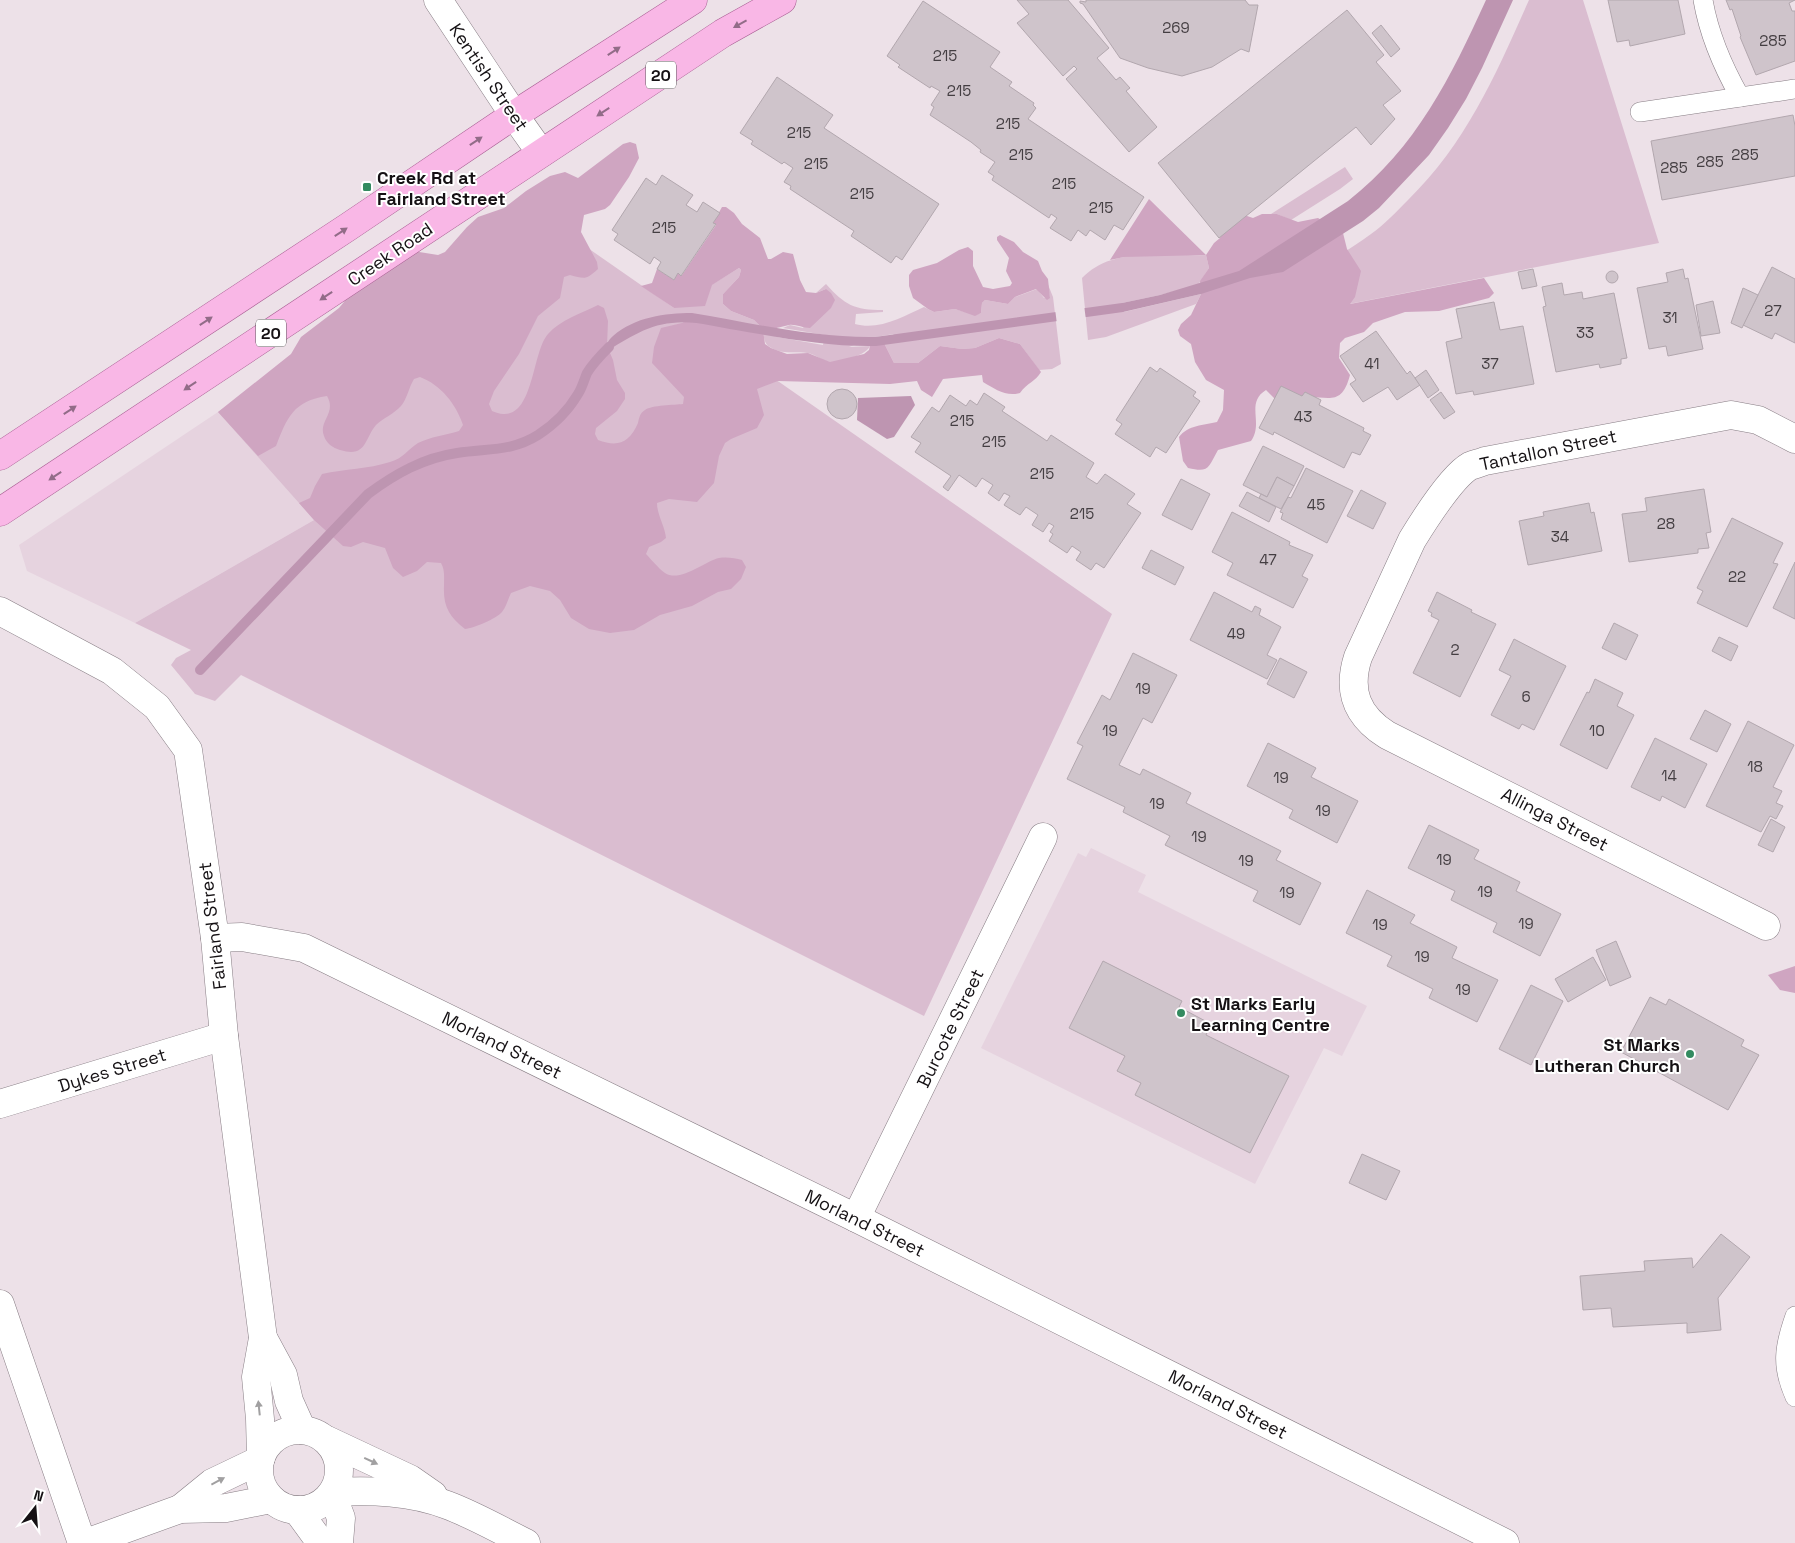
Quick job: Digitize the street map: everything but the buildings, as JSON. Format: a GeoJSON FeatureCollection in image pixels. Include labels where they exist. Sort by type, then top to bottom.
{"type":"FeatureCollection","features":[{"type":"Feature","properties":{"kind":"main road"},"geometry":{"type":"LineString","coordinates":[[0,456],[348,227],[514,115],[693,0]]}},
{"type":"Feature","properties":{"kind":"main road","name":"Creek Road"},"geometry":{"type":"LineString","coordinates":[[0,512],[724,33],[782,0]]}},
{"type":"Feature","properties":{"kind":"street","name":"Kentish Street"},"geometry":{"type":"LineString","coordinates":[[438,0],[541,153]]}},
{"type":"Feature","properties":{"kind":"street","name":"Tantallon Street"},"geometry":{"type":"LineString","coordinates":[[1356,699],[1353,685],[1354,670],[1358,657],[1412,540],[1422,522],[1458,475],[1470,466],[1485,461],[1732,415],[1758,420],[1795,439]]}},
{"type":"Feature","properties":{"kind":"street","name":"Fairland Street"},"geometry":{"type":"LineString","coordinates":[[0,611],[112,670],[157,707],[188,750],[215,938],[224,1036],[263,1338],[256,1377],[260,1419],[260,1459]]}},
{"type":"Feature","properties":{"kind":"street","name":"Allinga Street"},"geometry":{"type":"LineString","coordinates":[[1356,699],[1363,715],[1375,727],[1387,735],[1766,926]]}},
{"type":"Feature","properties":{"kind":"street","name":"Burcote Street"},"geometry":{"type":"LineString","coordinates":[[856,1218],[1043,837]]}},
{"type":"Feature","properties":{"kind":"street","name":"Morland Street"},"geometry":{"type":"LineString","coordinates":[[215,938],[242,937],[304,948],[856,1218],[1506,1543]]}},
{"type":"Feature","properties":{"kind":"street","name":"Dykes Street"},"geometry":{"type":"LineString","coordinates":[[0,1104],[224,1036]]}},
{"type":"Feature","properties":{"kind":"street"},"geometry":{"type":"LineString","coordinates":[[0,1304],[82,1543]]}},
{"type":"Feature","properties":{"kind":"street","name":"Fairland Street"},"geometry":{"type":"LineString","coordinates":[[263,1338],[283,1375],[289,1401],[302,1430]]}},
{"type":"Feature","properties":{"kind":"street"},"geometry":{"type":"LineString","coordinates":[[327,1440],[336,1452],[340,1465],[333,1493],[322,1503],[310,1509],[297,1510],[283,1506],[271,1499],[263,1488],[259,1474],[260,1459],[267,1445],[277,1436],[288,1431],[302,1430],[316,1433],[410,1479],[446,1505],[526,1543]]}},
{"type":"Feature","properties":{"kind":"street"},"geometry":{"type":"LineString","coordinates":[[180,1509],[212,1483],[260,1459]]}},
{"type":"Feature","properties":{"kind":"street"},"geometry":{"type":"LineString","coordinates":[[333,1493],[362,1491],[392,1493],[446,1505]]}},
{"type":"Feature","properties":{"kind":"street"},"geometry":{"type":"LineString","coordinates":[[333,1493],[340,1518],[339,1543]]}},
{"type":"Feature","properties":{"kind":"street"},"geometry":{"type":"LineString","coordinates":[[86,1543],[180,1509],[226,1508],[271,1499]]}},
{"type":"Feature","properties":{"kind":"street"},"geometry":{"type":"LineString","coordinates":[[297,1510],[321,1543]]}},
{"type":"Feature","properties":{"kind":"lane"},"geometry":{"type":"LineString","coordinates":[[1703,0],[1711,35],[1729,78],[1740,97]]}},
{"type":"Feature","properties":{"kind":"lane"},"geometry":{"type":"LineString","coordinates":[[1640,112],[1795,89]]}},
{"type":"Feature","properties":{"kind":"lane"},"geometry":{"type":"LineString","coordinates":[[1795,1316],[1787,1343],[1785,1366],[1795,1397]]}},
{"type":"Feature","properties":{"kind":"shaded area"},"geometry":{"type":"Polygon","coordinates":[[[1486,0],[1513,0],[1466,99],[1429,155],[1379,208],[1363,221],[1283,272],[1250,278],[1201,294],[1123,312],[876,346],[789,339],[704,324],[680,322],[662,324],[643,331],[600,355],[611,338],[631,324],[661,315],[692,313],[806,332],[852,337],[875,337],[1122,303],[1160,295],[1239,271],[1348,201],[1393,158],[1429,110],[1445,83],[1486,0]]]}},
{"type":"Feature","properties":{"kind":"shaded area"},"geometry":{"type":"Polygon","coordinates":[[[1529,0],[1583,0],[1659,243],[1349,304],[1291,285],[1376,230],[1429,178],[1464,131],[1492,81],[1529,0]]]}},
{"type":"Feature","properties":{"kind":"shaded area"},"geometry":{"type":"Polygon","coordinates":[[[630,142],[636,144],[639,158],[629,177],[610,205],[605,209],[584,215],[581,232],[597,262],[598,269],[585,278],[570,275],[564,277],[560,298],[538,316],[519,354],[494,391],[489,404],[492,411],[503,414],[513,412],[521,405],[527,394],[539,354],[548,334],[565,321],[598,305],[604,308],[608,321],[607,346],[613,360],[617,380],[625,393],[625,399],[617,411],[596,428],[595,434],[598,440],[611,443],[622,442],[631,436],[639,417],[648,408],[683,404],[684,397],[652,363],[654,347],[661,328],[682,323],[691,318],[763,330],[765,344],[771,348],[787,354],[808,353],[830,362],[864,354],[869,350],[871,342],[884,343],[894,363],[918,363],[940,346],[962,349],[975,348],[999,338],[1020,344],[1041,372],[1020,393],[1015,394],[1001,392],[983,382],[982,375],[943,379],[932,397],[921,390],[917,381],[890,384],[778,381],[757,389],[764,415],[757,428],[725,443],[719,456],[714,483],[697,502],[669,499],[657,503],[666,538],[649,547],[646,554],[662,571],[671,575],[685,573],[719,558],[742,560],[746,567],[741,579],[731,589],[718,592],[692,606],[660,615],[634,630],[610,633],[589,629],[571,618],[560,600],[550,591],[530,586],[511,593],[499,615],[479,625],[465,629],[448,611],[444,593],[444,571],[441,563],[427,562],[417,571],[403,577],[393,568],[385,548],[363,542],[351,547],[343,546],[314,520],[299,503],[310,498],[322,474],[390,462],[399,458],[418,443],[459,431],[463,425],[460,417],[452,403],[441,390],[428,380],[420,377],[414,379],[401,406],[376,425],[364,446],[349,452],[337,449],[325,439],[323,426],[330,407],[327,396],[306,402],[293,412],[276,446],[258,456],[218,412],[291,354],[301,337],[339,308],[344,302],[354,277],[413,251],[438,255],[445,252],[478,217],[504,208],[550,176],[565,172],[578,178],[623,144],[630,142]]]}},
{"type":"Feature","properties":{"kind":"shaded area"},"geometry":{"type":"Polygon","coordinates":[[[1345,167],[1353,179],[1340,189],[1291,220],[1277,214],[1271,214],[1345,167]]]}},
{"type":"Feature","properties":{"kind":"shaded area"},"geometry":{"type":"Polygon","coordinates":[[[1149,199],[1206,255],[1124,257],[1110,260],[1149,199]]]}},
{"type":"Feature","properties":{"kind":"shaded area"},"geometry":{"type":"Polygon","coordinates":[[[526,205],[674,308],[739,268],[741,270],[739,277],[723,294],[723,304],[731,311],[754,320],[764,330],[777,337],[823,345],[825,335],[783,328],[790,325],[803,328],[826,289],[816,293],[826,284],[839,297],[851,305],[865,309],[883,310],[883,312],[856,314],[855,324],[873,326],[891,322],[924,307],[934,312],[955,309],[975,315],[981,313],[982,303],[985,300],[1008,304],[1015,297],[1037,289],[1044,298],[1050,298],[1047,282],[1053,297],[1061,364],[1052,369],[1039,370],[1020,344],[999,338],[975,348],[962,349],[940,346],[918,363],[894,363],[884,343],[894,334],[875,337],[849,347],[870,346],[863,353],[851,358],[838,362],[829,362],[810,354],[784,352],[768,346],[763,330],[689,319],[1112,614],[924,1016],[241,675],[215,701],[195,694],[171,665],[176,658],[191,650],[135,623],[314,520],[218,412],[526,205]]]}},
{"type":"Feature","properties":{"kind":"shaded area"},"geometry":{"type":"Polygon","coordinates":[[[722,207],[726,207],[734,213],[742,224],[760,238],[768,259],[783,252],[793,254],[800,280],[806,292],[816,293],[826,289],[831,293],[835,300],[831,308],[810,328],[791,325],[764,330],[754,320],[731,311],[723,304],[723,294],[739,277],[741,270],[739,268],[712,285],[705,306],[674,308],[641,286],[652,283],[657,269],[674,280],[678,273],[682,275],[716,225],[713,223],[722,207]]]}},
{"type":"Feature","properties":{"kind":"shaded area"},"geometry":{"type":"Polygon","coordinates":[[[1241,214],[1253,218],[1262,214],[1277,214],[1298,222],[1318,218],[1343,233],[1347,249],[1361,271],[1355,297],[1350,304],[1484,278],[1494,293],[1489,298],[1439,311],[1405,312],[1373,323],[1364,332],[1345,338],[1340,343],[1339,358],[1350,375],[1347,385],[1339,395],[1329,398],[1304,397],[1276,400],[1266,390],[1260,395],[1255,407],[1256,427],[1251,441],[1218,450],[1210,465],[1200,470],[1188,468],[1183,461],[1179,437],[1192,428],[1217,422],[1223,410],[1224,390],[1206,380],[1195,362],[1191,344],[1180,336],[1178,330],[1181,324],[1191,315],[1201,294],[1200,281],[1209,268],[1206,255],[1220,238],[1223,223],[1241,214]]]}},
{"type":"Feature","properties":{"kind":"shaded area"},"geometry":{"type":"Polygon","coordinates":[[[1000,235],[1014,242],[1023,252],[1038,261],[1048,279],[1050,298],[1047,300],[1036,289],[1015,297],[1008,304],[985,300],[982,303],[981,313],[975,316],[955,309],[934,312],[913,298],[909,286],[909,275],[913,270],[937,263],[968,247],[973,251],[973,266],[983,287],[993,289],[1010,286],[1012,283],[1006,271],[1009,258],[997,240],[997,237],[1000,235]]]}},
{"type":"Feature","properties":{"kind":"shaded area"},"geometry":{"type":"Polygon","coordinates":[[[1206,255],[1209,268],[1198,285],[1122,303],[1124,312],[1201,294],[1196,304],[1106,337],[1088,340],[1082,278],[1092,270],[1108,261],[1133,256],[1206,255]]]}},
{"type":"Feature","properties":{"kind":"shaded area"},"geometry":{"type":"Polygon","coordinates":[[[911,396],[915,405],[894,437],[887,439],[857,420],[858,398],[911,396]]]}},
{"type":"Feature","properties":{"kind":"shaded area"},"geometry":{"type":"Polygon","coordinates":[[[218,412],[314,520],[135,623],[27,571],[19,545],[218,412]]]}},
{"type":"Feature","properties":{"kind":"shaded area","name":"St Marks Early Learning Centre"},"geometry":{"type":"Polygon","coordinates":[[[1091,848],[1146,875],[1138,892],[1367,1006],[1342,1056],[1324,1048],[1255,1184],[981,1048],[1078,853],[1086,857],[1091,848]]]}},
{"type":"Feature","properties":{"kind":"shaded area"},"geometry":{"type":"Polygon","coordinates":[[[1795,966],[1795,993],[1780,990],[1768,975],[1795,966]]]}},
{"type":"Feature","properties":{"kind":"pier"},"geometry":{"type":"Polygon","coordinates":[[[1084,305],[1086,320],[1057,324],[1055,309],[1084,305]]]}},
{"type":"Feature","properties":{"kind":"waterway"},"geometry":{"type":"LineString","coordinates":[[200,670],[368,494],[399,474],[421,463],[445,455],[508,447],[538,435],[555,422],[570,406],[579,392],[589,369],[609,347]]}},
{"type":"Feature","properties":{"kind":"place","name":"Creek Rd at Fairland Street"},"geometry":{"type":"Point","coordinates":[367,187]}},
{"type":"Feature","properties":{"kind":"place","name":"St Marks Early Learning Centre"},"geometry":{"type":"Point","coordinates":[1181,1013]}},
{"type":"Feature","properties":{"kind":"place","name":"St Marks Lutheran Church"},"geometry":{"type":"Point","coordinates":[1690,1054]}}]}
